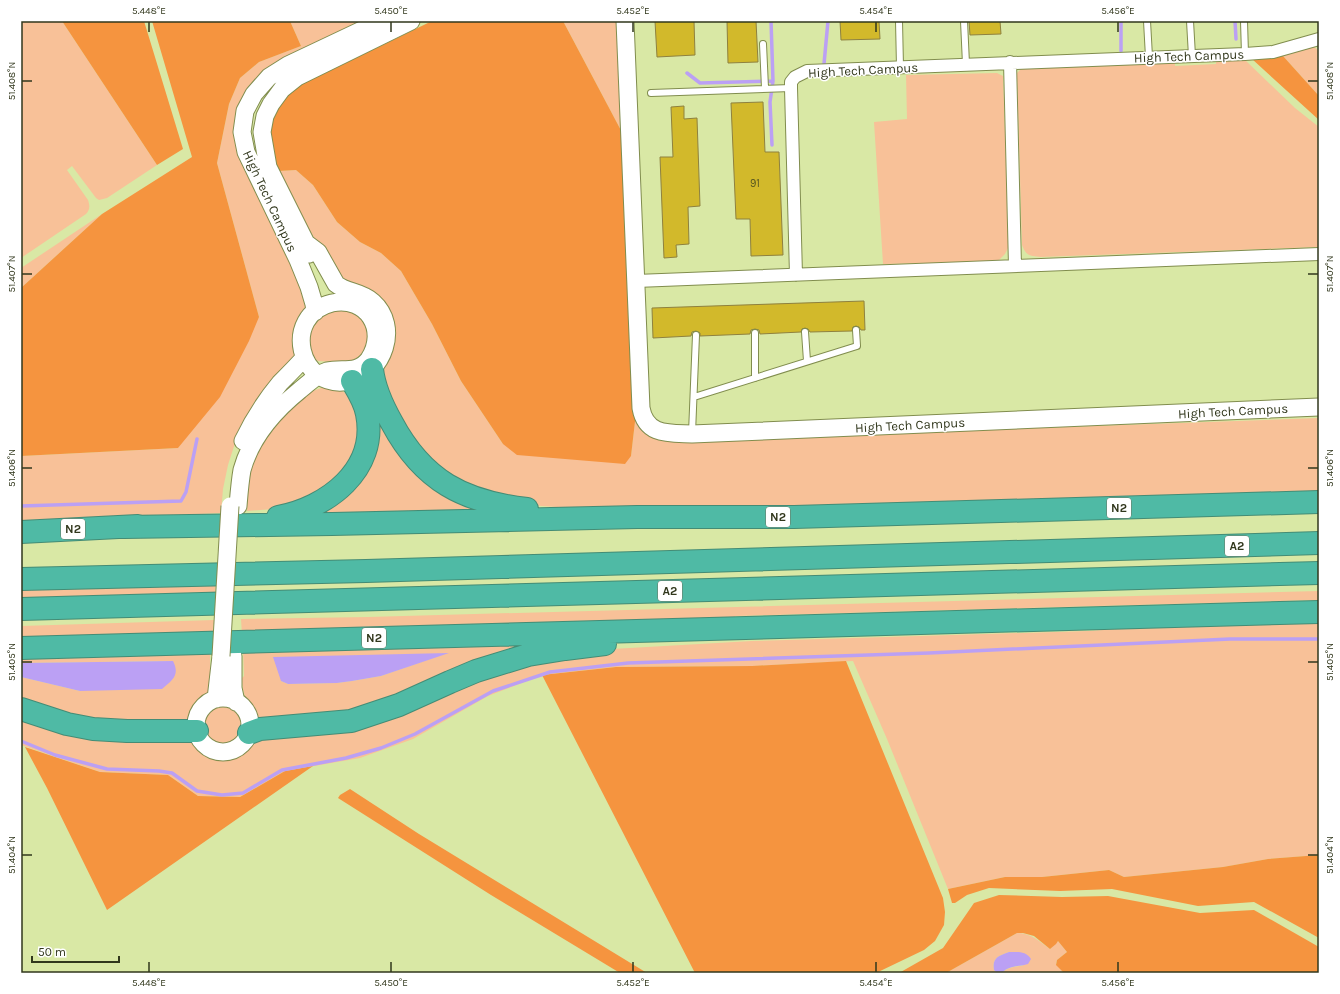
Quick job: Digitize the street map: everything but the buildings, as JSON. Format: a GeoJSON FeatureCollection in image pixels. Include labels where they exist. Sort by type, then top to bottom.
{"type":"FeatureCollection","features":[{"type":"Feature","properties":{"kind":"highway","name":"N2"},"geometry":{"type":"LineString","coordinates":[[370,364],[380,399],[399,436],[420,464],[430,474],[443,483],[477,499],[499,506],[534,510],[626,512],[637,517]]}},
{"type":"Feature","properties":{"kind":"highway","name":"N2"},"geometry":{"type":"LineString","coordinates":[[21,532],[261,520],[287,515],[308,508],[329,498],[351,478],[360,463],[367,445],[367,413],[352,381]]}},
{"type":"Feature","properties":{"kind":"highway","name":"N2"},"geometry":{"type":"LineString","coordinates":[[124,527],[637,517],[794,517],[1319,502]]}},
{"type":"Feature","properties":{"kind":"highway","name":"A2"},"geometry":{"type":"LineString","coordinates":[[21,579],[382,571],[1319,543]]}},
{"type":"Feature","properties":{"kind":"highway","name":"A2"},"geometry":{"type":"LineString","coordinates":[[21,609],[1319,573]]}},
{"type":"Feature","properties":{"kind":"highway","name":"N2"},"geometry":{"type":"LineString","coordinates":[[21,648],[1319,612]]}},
{"type":"Feature","properties":{"kind":"highway","name":"N2"},"geometry":{"type":"LineString","coordinates":[[249,733],[260,729],[351,721],[399,705],[476,671],[528,655],[573,648],[648,641],[728,628]]}},
{"type":"Feature","properties":{"kind":"highway"},"geometry":{"type":"LineString","coordinates":[[21,709],[67,724],[93,729],[127,731],[197,731]]}},
{"type":"Feature","properties":{"kind":"street","name":"High Tech Campus"},"geometry":{"type":"LineString","coordinates":[[315,312],[312,298],[298,260],[246,152],[242,132],[245,111],[254,94],[269,77],[288,65],[381,21]]}},
{"type":"Feature","properties":{"kind":"street","name":"High Tech Campus"},"geometry":{"type":"LineString","coordinates":[[342,296],[330,292],[309,255],[306,243],[268,167],[262,132],[265,116],[271,104],[282,89],[297,77],[411,21]]}},
{"type":"Feature","properties":{"kind":"street","name":"High Tech Campus"},"geometry":{"type":"LineString","coordinates":[[625,21],[642,414],[646,422],[655,430],[663,433],[692,434],[1319,407]]}},
{"type":"Feature","properties":{"kind":"street","name":"High Tech Campus"},"geometry":{"type":"LineString","coordinates":[[796,274],[791,82],[795,77],[807,71],[1245,54],[1273,52],[1319,39]]}},
{"type":"Feature","properties":{"kind":"street"},"geometry":{"type":"LineString","coordinates":[[1010,62],[1015,266]]}},
{"type":"Feature","properties":{"kind":"street"},"geometry":{"type":"LineString","coordinates":[[636,281],[1319,254]]}},
{"type":"Feature","properties":{"kind":"street"},"geometry":{"type":"LineString","coordinates":[[234,506],[242,470],[252,443],[258,434],[291,397],[319,376],[328,371],[343,371],[370,364],[380,359],[385,348],[387,328],[380,310],[366,297],[357,292],[342,296],[315,312],[308,319],[302,331],[301,346],[304,358],[309,366],[319,376],[333,381],[352,381],[366,374],[370,364]]}},
{"type":"Feature","properties":{"kind":"street"},"geometry":{"type":"LineString","coordinates":[[216,699],[227,656],[234,506],[232,477],[234,467],[242,443],[251,424],[265,402],[281,382],[304,358]]}},
{"type":"Feature","properties":{"kind":"street"},"geometry":{"type":"LineString","coordinates":[[227,656],[236,702]]}},
{"type":"Feature","properties":{"kind":"street"},"geometry":{"type":"LineString","coordinates":[[216,699],[230,699],[244,708],[249,718],[249,733],[240,746],[230,751],[225,752],[214,750],[201,741],[197,731],[197,719],[202,709],[210,702],[216,699]]}},
{"type":"Feature","properties":{"kind":"lane"},"geometry":{"type":"LineString","coordinates":[[899,21],[900,67]]}},
{"type":"Feature","properties":{"kind":"lane"},"geometry":{"type":"LineString","coordinates":[[964,21],[966,64]]}},
{"type":"Feature","properties":{"kind":"lane"},"geometry":{"type":"LineString","coordinates":[[1147,21],[1149,57]]}},
{"type":"Feature","properties":{"kind":"lane"},"geometry":{"type":"LineString","coordinates":[[1190,21],[1192,56]]}},
{"type":"Feature","properties":{"kind":"lane"},"geometry":{"type":"LineString","coordinates":[[1244,21],[1245,54]]}},
{"type":"Feature","properties":{"kind":"lane"},"geometry":{"type":"LineString","coordinates":[[764,44],[765,88]]}},
{"type":"Feature","properties":{"kind":"lane"},"geometry":{"type":"LineString","coordinates":[[651,93],[791,88]]}},
{"type":"Feature","properties":{"kind":"lane"},"geometry":{"type":"LineString","coordinates":[[694,397],[857,346],[856,330]]}},
{"type":"Feature","properties":{"kind":"lane"},"geometry":{"type":"LineString","coordinates":[[805,332],[807,362]]}},
{"type":"Feature","properties":{"kind":"lane"},"geometry":{"type":"LineString","coordinates":[[755,333],[755,378]]}},
{"type":"Feature","properties":{"kind":"lane"},"geometry":{"type":"LineString","coordinates":[[692,434],[696,335]]}},
{"type":"Feature","properties":{"kind":"shaded area"},"geometry":{"type":"Polygon","coordinates":[[[21,21],[62,21],[157,165],[107,198],[99,200],[72,166],[67,170],[88,200],[88,211],[86,214],[21,258],[21,21]]]}},
{"type":"Feature","properties":{"kind":"shaded area"},"geometry":{"type":"Polygon","coordinates":[[[62,21],[144,21],[183,149],[157,165],[62,21]]]}},
{"type":"Feature","properties":{"kind":"shaded area"},"geometry":{"type":"Polygon","coordinates":[[[152,21],[290,21],[301,46],[259,62],[240,78],[229,104],[217,163],[259,317],[249,341],[220,397],[178,448],[21,456],[21,288],[102,214],[192,157],[152,21]]]}},
{"type":"Feature","properties":{"kind":"shaded area"},"geometry":{"type":"Polygon","coordinates":[[[290,21],[371,21],[305,53],[239,115],[309,300],[297,354],[236,440],[228,465],[223,489],[221,513],[104,519],[21,520],[21,456],[178,448],[259,317],[217,163],[229,104],[240,78],[259,62],[301,46],[290,21]]]}},
{"type":"Feature","properties":{"kind":"shaded area"},"geometry":{"type":"Polygon","coordinates":[[[432,21],[563,21],[625,138],[636,413],[631,456],[625,464],[517,455],[503,444],[461,381],[432,324],[401,271],[381,253],[360,242],[337,222],[313,185],[296,170],[278,171],[272,156],[270,126],[274,111],[288,91],[432,21]]]}},
{"type":"Feature","properties":{"kind":"shaded area"},"geometry":{"type":"Polygon","coordinates":[[[563,21],[621,21],[625,138],[563,21]]]}},
{"type":"Feature","properties":{"kind":"shaded area"},"geometry":{"type":"Polygon","coordinates":[[[1308,46],[1313,46],[1319,51],[1319,96],[1283,56],[1308,46]]]}},
{"type":"Feature","properties":{"kind":"shaded area"},"geometry":{"type":"Polygon","coordinates":[[[1283,56],[1319,96],[1319,120],[1252,59],[1283,56]]]}},
{"type":"Feature","properties":{"kind":"shaded area"},"geometry":{"type":"Polygon","coordinates":[[[1244,59],[1295,108],[1319,127],[1319,247],[1041,257],[1031,256],[1025,251],[1022,245],[1017,77],[1017,73],[1021,69],[1175,61],[1175,66],[1216,64],[1216,60],[1244,59]]]}},
{"type":"Feature","properties":{"kind":"shaded area"},"geometry":{"type":"Polygon","coordinates":[[[997,73],[1003,76],[1009,246],[1005,254],[997,262],[883,264],[874,122],[907,119],[906,75],[997,73]]]}},
{"type":"Feature","properties":{"kind":"shaded area"},"geometry":{"type":"Polygon","coordinates":[[[296,170],[313,185],[337,222],[360,242],[381,253],[401,271],[432,324],[461,381],[503,444],[631,456],[636,413],[640,424],[646,433],[654,439],[667,441],[1319,418],[1319,495],[937,507],[793,505],[570,508],[500,503],[433,472],[378,380],[391,349],[336,275],[292,200],[278,171],[296,170]]]}},
{"type":"Feature","properties":{"kind":"shaded area"},"geometry":{"type":"Polygon","coordinates":[[[102,214],[21,288],[21,268],[102,214]]]}},
{"type":"Feature","properties":{"kind":"shaded area"},"geometry":{"type":"Polygon","coordinates":[[[344,309],[359,315],[366,325],[368,338],[364,350],[355,359],[348,361],[318,361],[313,356],[310,349],[309,343],[312,329],[326,313],[344,309]]]}},
{"type":"Feature","properties":{"kind":"shaded area"},"geometry":{"type":"Polygon","coordinates":[[[327,387],[338,389],[351,396],[364,423],[347,475],[286,508],[247,511],[250,464],[255,450],[285,413],[300,399],[318,389],[327,387]]]}},
{"type":"Feature","properties":{"kind":"shaded area"},"geometry":{"type":"Polygon","coordinates":[[[370,399],[395,440],[499,511],[288,519],[344,493],[370,399]]]}},
{"type":"Feature","properties":{"kind":"shaded area"},"geometry":{"type":"Polygon","coordinates":[[[216,583],[215,592],[21,598],[21,589],[216,583]]]}},
{"type":"Feature","properties":{"kind":"shaded area"},"geometry":{"type":"Polygon","coordinates":[[[1319,591],[1319,600],[735,616],[735,622],[242,635],[241,619],[368,617],[1319,591]]]}},
{"type":"Feature","properties":{"kind":"shaded area"},"geometry":{"type":"Polygon","coordinates":[[[214,620],[213,636],[21,642],[21,626],[214,620]]]}},
{"type":"Feature","properties":{"kind":"shaded area"},"geometry":{"type":"Polygon","coordinates":[[[1319,622],[1319,855],[1268,859],[1223,867],[1124,877],[1109,870],[1042,877],[1005,877],[948,889],[887,739],[853,661],[752,666],[616,667],[542,675],[488,696],[413,739],[360,758],[285,771],[240,797],[198,796],[168,775],[100,772],[21,745],[21,715],[193,741],[206,755],[216,758],[227,758],[241,753],[253,740],[308,732],[479,674],[612,649],[752,641],[1088,631],[1188,624],[1319,622]]]}},
{"type":"Feature","properties":{"kind":"shaded area"},"geometry":{"type":"Polygon","coordinates":[[[564,644],[350,717],[255,721],[242,685],[242,678],[244,676],[243,648],[564,644]],[[447,653],[281,681],[288,684],[337,683],[381,676],[447,653]]]}},
{"type":"Feature","properties":{"kind":"shaded area"},"geometry":{"type":"Polygon","coordinates":[[[210,649],[210,672],[213,685],[210,693],[195,710],[191,721],[127,727],[21,705],[21,677],[80,691],[173,661],[21,663],[21,655],[210,649]]]}},
{"type":"Feature","properties":{"kind":"shaded area"},"geometry":{"type":"Polygon","coordinates":[[[449,653],[381,676],[337,683],[288,684],[281,681],[273,657],[449,653]]]}},
{"type":"Feature","properties":{"kind":"shaded area"},"geometry":{"type":"Polygon","coordinates":[[[173,661],[176,670],[174,677],[162,689],[80,691],[21,677],[21,663],[173,661]]]}},
{"type":"Feature","properties":{"kind":"shaded area"},"geometry":{"type":"Polygon","coordinates":[[[846,661],[943,898],[945,912],[944,925],[935,941],[924,950],[876,973],[695,973],[542,675],[616,667],[752,666],[846,661]]]}},
{"type":"Feature","properties":{"kind":"shaded area"},"geometry":{"type":"Polygon","coordinates":[[[227,707],[236,712],[240,718],[240,732],[236,738],[227,743],[219,743],[210,738],[206,732],[205,721],[210,712],[216,708],[227,707]]]}},
{"type":"Feature","properties":{"kind":"shaded area"},"geometry":{"type":"Polygon","coordinates":[[[25,747],[100,772],[168,775],[198,796],[240,797],[285,771],[313,766],[107,910],[47,788],[25,747]]]}},
{"type":"Feature","properties":{"kind":"shaded area"},"geometry":{"type":"Polygon","coordinates":[[[350,789],[419,834],[647,973],[620,973],[491,895],[338,798],[350,789]]]}},
{"type":"Feature","properties":{"kind":"shaded area"},"geometry":{"type":"Polygon","coordinates":[[[1319,855],[1319,938],[1254,902],[1198,906],[1112,889],[1060,891],[989,888],[967,895],[955,903],[952,903],[948,889],[1005,877],[1042,877],[1109,870],[1124,877],[1223,867],[1268,859],[1319,855]]]}},
{"type":"Feature","properties":{"kind":"shaded area"},"geometry":{"type":"Polygon","coordinates":[[[999,895],[1062,897],[1108,896],[1200,913],[1254,910],[1319,947],[1319,973],[1064,973],[1056,965],[1057,960],[1067,952],[1058,941],[1050,949],[1034,936],[1017,933],[946,973],[899,973],[943,948],[974,903],[999,895]]]}},
{"type":"Feature","properties":{"kind":"shaded area"},"geometry":{"type":"Polygon","coordinates":[[[1017,933],[1027,934],[1050,949],[1058,941],[1067,952],[1057,960],[1056,964],[1064,973],[1001,973],[1017,966],[1023,966],[1009,952],[999,956],[995,960],[994,970],[997,973],[946,973],[1017,933]]]}},
{"type":"Feature","properties":{"kind":"shaded area"},"geometry":{"type":"Polygon","coordinates":[[[1009,952],[1024,953],[1031,959],[1028,964],[1011,967],[1002,973],[997,973],[994,970],[995,960],[999,956],[1009,952]]]}},
{"type":"Feature","properties":{"kind":"waterway"},"geometry":{"type":"LineString","coordinates":[[771,21],[773,81],[770,102],[772,145]]}},
{"type":"Feature","properties":{"kind":"waterway"},"geometry":{"type":"LineString","coordinates":[[824,64],[828,21]]}},
{"type":"Feature","properties":{"kind":"waterway"},"geometry":{"type":"LineString","coordinates":[[1121,21],[1121,51]]}},
{"type":"Feature","properties":{"kind":"waterway"},"geometry":{"type":"LineString","coordinates":[[1235,21],[1236,39]]}},
{"type":"Feature","properties":{"kind":"waterway"},"geometry":{"type":"LineString","coordinates":[[687,73],[700,83],[773,81]]}},
{"type":"Feature","properties":{"kind":"waterway"},"geometry":{"type":"LineString","coordinates":[[21,506],[181,501],[186,492],[197,439]]}},
{"type":"Feature","properties":{"kind":"waterway"},"geometry":{"type":"LineString","coordinates":[[21,741],[55,755],[107,769],[172,773],[197,791],[222,795],[243,793],[282,770],[346,758],[381,748],[415,734],[493,691],[550,672],[628,663],[929,653],[1230,639],[1319,639]]}}]}
